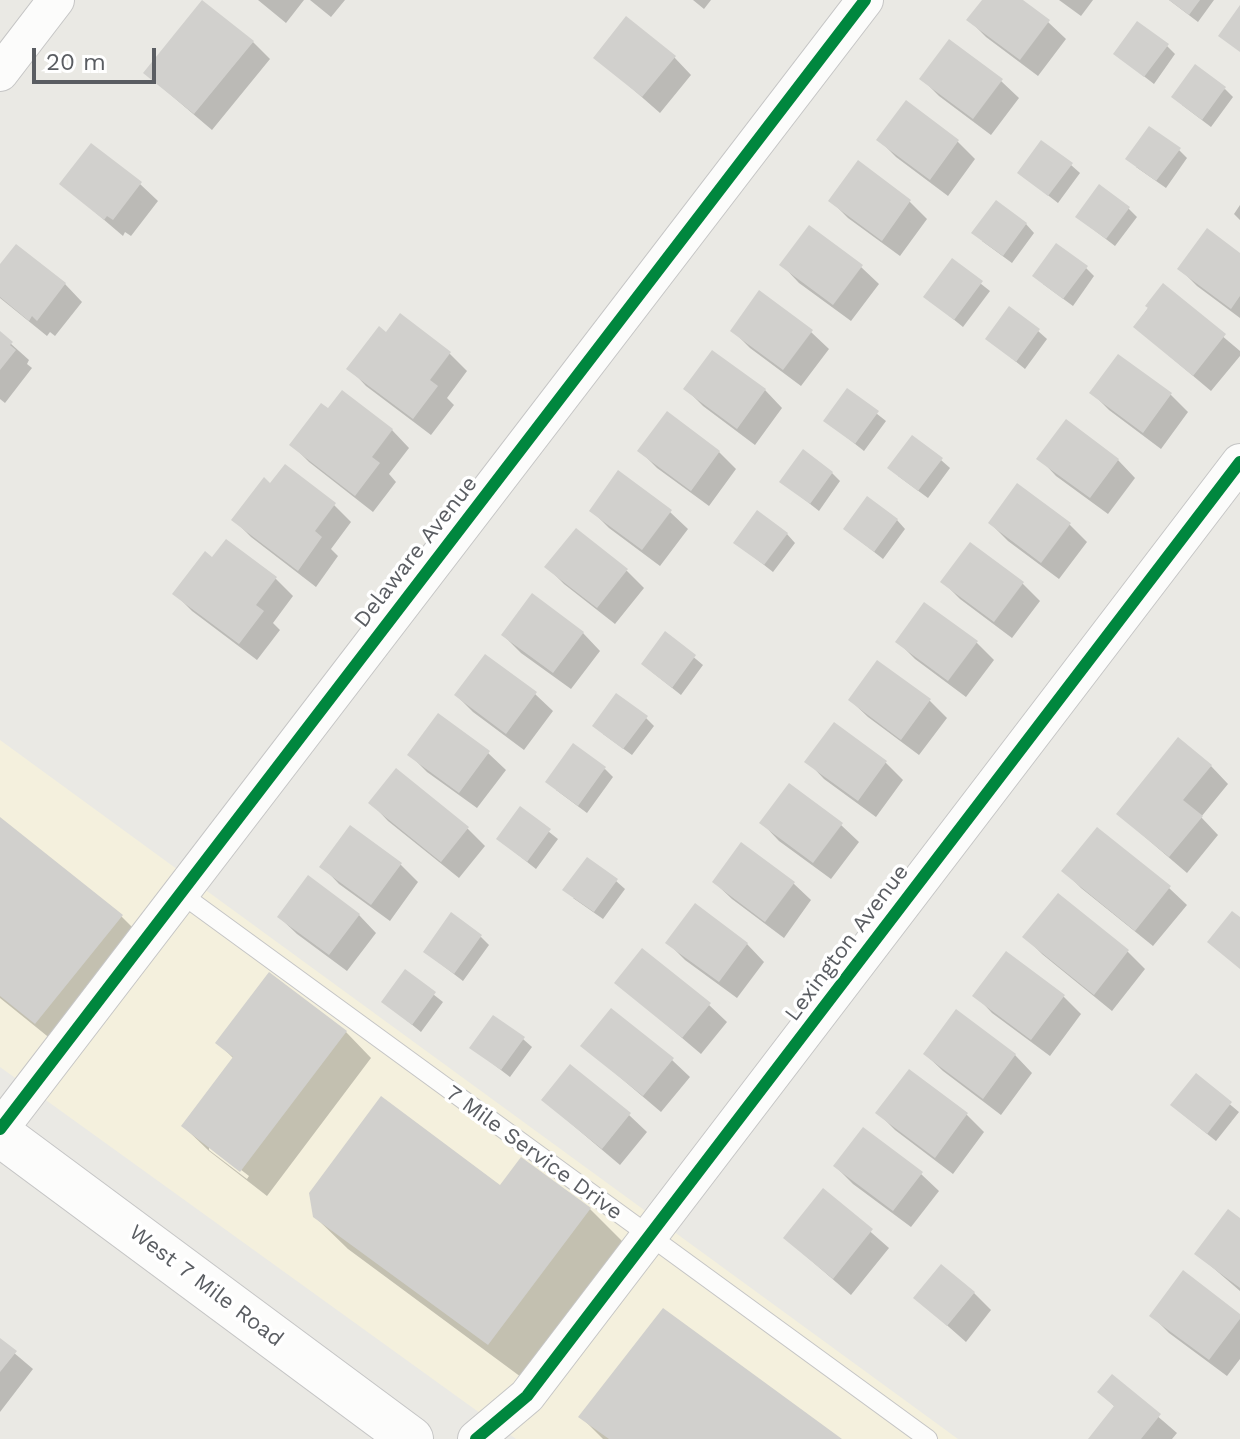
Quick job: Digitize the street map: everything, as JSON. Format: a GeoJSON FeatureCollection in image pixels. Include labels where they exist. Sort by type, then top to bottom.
{"type":"FeatureCollection","features":[{"type":"Feature","properties":{"kind":"main road","name":"West 7 Mile Road"},"geometry":{"type":"LineString","coordinates":[[0,1131],[411,1439]]}},
{"type":"Feature","properties":{"kind":"street"},"geometry":{"type":"LineString","coordinates":[[0,73],[56,0]]}},
{"type":"Feature","properties":{"kind":"street","name":"Delaware Avenue"},"geometry":{"type":"LineString","coordinates":[[0,1131],[865,0]]}},
{"type":"Feature","properties":{"kind":"street","name":"Lexington Avenue"},"geometry":{"type":"LineString","coordinates":[[476,1439],[527,1396],[1235,480]]}},
{"type":"Feature","properties":{"kind":"lane","name":"7 Mile Service Drive"},"geometry":{"type":"LineString","coordinates":[[180,893],[928,1439]]}},
{"type":"Feature","properties":{"kind":"shaded area"},"geometry":{"type":"Polygon","coordinates":[[[0,740],[958,1439],[516,1439],[0,1067],[0,740]]]}},
{"type":"Feature","properties":{"kind":"building"},"geometry":{"type":"Polygon","coordinates":[[[202,0],[254,41],[194,114],[143,73],[202,0]]]}},
{"type":"Feature","properties":{"kind":"building"},"geometry":{"type":"Polygon","coordinates":[[[982,0],[1023,0],[1050,20],[1020,60],[966,20],[982,0]]]}},
{"type":"Feature","properties":{"kind":"building"},"geometry":{"type":"Polygon","coordinates":[[[1169,0],[1200,0],[1189,15],[1169,0]]]}},
{"type":"Feature","properties":{"kind":"building"},"geometry":{"type":"Polygon","coordinates":[[[1240,5],[1240,52],[1218,36],[1240,5]]]}},
{"type":"Feature","properties":{"kind":"building"},"geometry":{"type":"Polygon","coordinates":[[[626,16],[676,56],[642,97],[593,58],[626,16]]]}},
{"type":"Feature","properties":{"kind":"building"},"geometry":{"type":"Polygon","coordinates":[[[1137,21],[1169,44],[1144,77],[1113,54],[1137,21]]]}},
{"type":"Feature","properties":{"kind":"building"},"geometry":{"type":"Polygon","coordinates":[[[949,39],[1003,79],[973,119],[919,79],[949,39]]]}},
{"type":"Feature","properties":{"kind":"building"},"geometry":{"type":"Polygon","coordinates":[[[1195,64],[1226,87],[1202,120],[1171,97],[1195,64]]]}},
{"type":"Feature","properties":{"kind":"building"},"geometry":{"type":"Polygon","coordinates":[[[906,100],[959,140],[930,180],[876,140],[906,100]]]}},
{"type":"Feature","properties":{"kind":"building"},"geometry":{"type":"Polygon","coordinates":[[[1149,126],[1181,148],[1156,181],[1125,159],[1149,126]]]}},
{"type":"Feature","properties":{"kind":"building"},"geometry":{"type":"Polygon","coordinates":[[[1041,140],[1073,163],[1048,196],[1017,173],[1041,140]]]}},
{"type":"Feature","properties":{"kind":"building"},"geometry":{"type":"Polygon","coordinates":[[[91,143],[142,182],[113,220],[107,216],[104,220],[59,184],[91,143]]]}},
{"type":"Feature","properties":{"kind":"building"},"geometry":{"type":"Polygon","coordinates":[[[858,160],[911,200],[882,241],[828,201],[858,160]]]}},
{"type":"Feature","properties":{"kind":"building"},"geometry":{"type":"Polygon","coordinates":[[[1099,184],[1130,207],[1106,239],[1075,217],[1099,184]]]}},
{"type":"Feature","properties":{"kind":"building"},"geometry":{"type":"Polygon","coordinates":[[[996,200],[1027,223],[1003,256],[971,233],[996,200]]]}},
{"type":"Feature","properties":{"kind":"building"},"geometry":{"type":"Polygon","coordinates":[[[809,225],[863,265],[833,305],[779,265],[809,225]]]}},
{"type":"Feature","properties":{"kind":"building"},"geometry":{"type":"Polygon","coordinates":[[[1207,228],[1240,253],[1240,296],[1231,309],[1177,269],[1207,228]]]}},
{"type":"Feature","properties":{"kind":"building"},"geometry":{"type":"Polygon","coordinates":[[[1056,243],[1088,266],[1063,299],[1032,276],[1056,243]]]}},
{"type":"Feature","properties":{"kind":"building"},"geometry":{"type":"Polygon","coordinates":[[[16,244],[66,283],[37,321],[32,316],[29,321],[0,297],[0,264],[16,244]]]}},
{"type":"Feature","properties":{"kind":"building"},"geometry":{"type":"Polygon","coordinates":[[[952,258],[983,281],[954,320],[923,297],[952,258]]]}},
{"type":"Feature","properties":{"kind":"building"},"geometry":{"type":"Polygon","coordinates":[[[1163,283],[1226,334],[1193,376],[1133,327],[1163,283]]]}},
{"type":"Feature","properties":{"kind":"building"},"geometry":{"type":"Polygon","coordinates":[[[759,290],[813,330],[783,370],[730,331],[759,290]]]}},
{"type":"Feature","properties":{"kind":"building"},"geometry":{"type":"Polygon","coordinates":[[[1009,306],[1040,329],[1016,362],[985,339],[1009,306]]]}},
{"type":"Feature","properties":{"kind":"building"},"geometry":{"type":"Polygon","coordinates":[[[400,313],[451,352],[430,380],[438,386],[413,419],[346,369],[379,326],[386,332],[400,313]]]}},
{"type":"Feature","properties":{"kind":"building"},"geometry":{"type":"Polygon","coordinates":[[[0,331],[13,342],[10,345],[16,350],[0,370],[0,331]]]}},
{"type":"Feature","properties":{"kind":"building"},"geometry":{"type":"Polygon","coordinates":[[[712,350],[766,389],[737,429],[683,389],[712,350]]]}},
{"type":"Feature","properties":{"kind":"building"},"geometry":{"type":"Polygon","coordinates":[[[1118,354],[1172,393],[1143,433],[1089,393],[1118,354]]]}},
{"type":"Feature","properties":{"kind":"building"},"geometry":{"type":"Polygon","coordinates":[[[847,388],[879,411],[855,444],[823,421],[847,388]]]}},
{"type":"Feature","properties":{"kind":"building"},"geometry":{"type":"Polygon","coordinates":[[[342,390],[393,429],[372,457],[380,463],[355,496],[289,445],[321,403],[328,408],[342,390]]]}},
{"type":"Feature","properties":{"kind":"building"},"geometry":{"type":"Polygon","coordinates":[[[667,411],[720,451],[691,491],[637,451],[667,411]]]}},
{"type":"Feature","properties":{"kind":"building"},"geometry":{"type":"Polygon","coordinates":[[[1066,419],[1119,459],[1090,498],[1036,459],[1066,419]]]}},
{"type":"Feature","properties":{"kind":"building"},"geometry":{"type":"Polygon","coordinates":[[[912,435],[943,458],[918,491],[887,468],[912,435]]]}},
{"type":"Feature","properties":{"kind":"building"},"geometry":{"type":"Polygon","coordinates":[[[803,449],[833,472],[810,504],[779,482],[803,449]]]}},
{"type":"Feature","properties":{"kind":"building"},"geometry":{"type":"Polygon","coordinates":[[[285,464],[336,503],[315,531],[322,537],[298,571],[231,520],[264,477],[270,483],[285,464]]]}},
{"type":"Feature","properties":{"kind":"building"},"geometry":{"type":"Polygon","coordinates":[[[618,470],[672,510],[642,550],[589,511],[618,470]]]}},
{"type":"Feature","properties":{"kind":"building"},"geometry":{"type":"Polygon","coordinates":[[[1017,483],[1071,523],[1041,563],[988,523],[1017,483]]]}},
{"type":"Feature","properties":{"kind":"building"},"geometry":{"type":"Polygon","coordinates":[[[867,496],[898,519],[874,552],[843,529],[867,496]]]}},
{"type":"Feature","properties":{"kind":"building"},"geometry":{"type":"Polygon","coordinates":[[[757,510],[788,533],[764,565],[733,543],[757,510]]]}},
{"type":"Feature","properties":{"kind":"building"},"geometry":{"type":"Polygon","coordinates":[[[576,528],[628,569],[597,608],[544,567],[576,528]]]}},
{"type":"Feature","properties":{"kind":"building"},"geometry":{"type":"Polygon","coordinates":[[[226,539],[277,577],[256,605],[264,611],[239,644],[172,594],[205,551],[212,557],[226,539]]]}},
{"type":"Feature","properties":{"kind":"building"},"geometry":{"type":"Polygon","coordinates":[[[970,542],[1024,582],[994,622],[940,582],[970,542]]]}},
{"type":"Feature","properties":{"kind":"building"},"geometry":{"type":"Polygon","coordinates":[[[532,593],[584,632],[553,673],[501,635],[532,593]]]}},
{"type":"Feature","properties":{"kind":"building"},"geometry":{"type":"Polygon","coordinates":[[[924,602],[978,641],[948,681],[895,642],[924,602]]]}},
{"type":"Feature","properties":{"kind":"building"},"geometry":{"type":"Polygon","coordinates":[[[665,631],[696,655],[672,688],[641,664],[665,631]]]}},
{"type":"Feature","properties":{"kind":"building"},"geometry":{"type":"Polygon","coordinates":[[[485,654],[537,692],[506,734],[454,695],[485,654]]]}},
{"type":"Feature","properties":{"kind":"building"},"geometry":{"type":"Polygon","coordinates":[[[877,660],[931,699],[901,740],[848,700],[877,660]]]}},
{"type":"Feature","properties":{"kind":"building"},"geometry":{"type":"Polygon","coordinates":[[[616,693],[648,716],[623,749],[592,726],[616,693]]]}},
{"type":"Feature","properties":{"kind":"building"},"geometry":{"type":"Polygon","coordinates":[[[438,713],[490,751],[459,793],[407,755],[438,713]]]}},
{"type":"Feature","properties":{"kind":"building"},"geometry":{"type":"Polygon","coordinates":[[[834,722],[887,761],[858,801],[804,762],[834,722]]]}},
{"type":"Feature","properties":{"kind":"building"},"geometry":{"type":"Polygon","coordinates":[[[1178,737],[1212,765],[1183,800],[1203,816],[1169,857],[1116,814],[1178,737]]]}},
{"type":"Feature","properties":{"kind":"building"},"geometry":{"type":"Polygon","coordinates":[[[573,743],[606,767],[578,806],[545,782],[573,743]]]}},
{"type":"Feature","properties":{"kind":"building"},"geometry":{"type":"Polygon","coordinates":[[[396,768],[469,827],[441,862],[368,803],[396,768]]]}},
{"type":"Feature","properties":{"kind":"building"},"geometry":{"type":"Polygon","coordinates":[[[789,783],[843,823],[813,863],[759,823],[789,783]]]}},
{"type":"Feature","properties":{"kind":"building"},"geometry":{"type":"Polygon","coordinates":[[[520,806],[551,829],[527,862],[496,839],[520,806]]]}},
{"type":"Feature","properties":{"kind":"building"},"geometry":{"type":"Polygon","coordinates":[[[0,817],[123,915],[35,1024],[0,996],[0,817]]]}},
{"type":"Feature","properties":{"kind":"building"},"geometry":{"type":"Polygon","coordinates":[[[350,825],[402,863],[371,905],[319,867],[350,825]]]}},
{"type":"Feature","properties":{"kind":"building"},"geometry":{"type":"Polygon","coordinates":[[[1097,827],[1171,886],[1135,931],[1061,871],[1097,827]]]}},
{"type":"Feature","properties":{"kind":"building"},"geometry":{"type":"Polygon","coordinates":[[[741,842],[795,882],[765,922],[712,882],[741,842]]]}},
{"type":"Feature","properties":{"kind":"building"},"geometry":{"type":"Polygon","coordinates":[[[587,857],[618,879],[594,912],[562,890],[587,857]]]}},
{"type":"Feature","properties":{"kind":"building"},"geometry":{"type":"Polygon","coordinates":[[[308,875],[360,914],[329,955],[277,917],[308,875]]]}},
{"type":"Feature","properties":{"kind":"building"},"geometry":{"type":"Polygon","coordinates":[[[1058,893],[1129,950],[1094,995],[1022,937],[1058,893]]]}},
{"type":"Feature","properties":{"kind":"building"},"geometry":{"type":"Polygon","coordinates":[[[695,903],[748,943],[719,982],[665,943],[695,903]]]}},
{"type":"Feature","properties":{"kind":"building"},"geometry":{"type":"Polygon","coordinates":[[[1232,911],[1240,917],[1240,969],[1207,942],[1232,911]]]}},
{"type":"Feature","properties":{"kind":"building"},"geometry":{"type":"Polygon","coordinates":[[[451,912],[482,935],[454,974],[423,952],[451,912]]]}},
{"type":"Feature","properties":{"kind":"building"},"geometry":{"type":"Polygon","coordinates":[[[642,948],[711,1003],[682,1038],[614,983],[642,948]]]}},
{"type":"Feature","properties":{"kind":"building"},"geometry":{"type":"Polygon","coordinates":[[[1006,951],[1065,995],[1031,1040],[972,996],[1006,951]]]}},
{"type":"Feature","properties":{"kind":"building"},"geometry":{"type":"Polygon","coordinates":[[[405,969],[436,992],[412,1025],[381,1002],[405,969]]]}},
{"type":"Feature","properties":{"kind":"building"},"geometry":{"type":"Polygon","coordinates":[[[269,972],[347,1031],[240,1172],[181,1126],[233,1057],[215,1043],[269,972]]]}},
{"type":"Feature","properties":{"kind":"building"},"geometry":{"type":"Polygon","coordinates":[[[611,1008],[674,1058],[643,1096],[580,1046],[611,1008]]]}},
{"type":"Feature","properties":{"kind":"building"},"geometry":{"type":"Polygon","coordinates":[[[956,1009],[1016,1054],[983,1099],[923,1054],[956,1009]]]}},
{"type":"Feature","properties":{"kind":"building"},"geometry":{"type":"Polygon","coordinates":[[[493,1015],[525,1037],[501,1070],[469,1048],[493,1015]]]}},
{"type":"Feature","properties":{"kind":"building"},"geometry":{"type":"Polygon","coordinates":[[[570,1064],[631,1113],[602,1149],[541,1100],[570,1064]]]}},
{"type":"Feature","properties":{"kind":"building"},"geometry":{"type":"Polygon","coordinates":[[[909,1069],[968,1113],[935,1158],[875,1113],[909,1069]]]}},
{"type":"Feature","properties":{"kind":"building"},"geometry":{"type":"Polygon","coordinates":[[[1196,1073],[1232,1102],[1207,1134],[1170,1105],[1196,1073]]]}},
{"type":"Feature","properties":{"kind":"building"},"geometry":{"type":"Polygon","coordinates":[[[381,1096],[500,1185],[521,1157],[591,1208],[488,1345],[313,1217],[309,1193],[381,1096]]]}},
{"type":"Feature","properties":{"kind":"building"},"geometry":{"type":"Polygon","coordinates":[[[863,1127],[923,1172],[893,1211],[833,1166],[863,1127]]]}},
{"type":"Feature","properties":{"kind":"building"},"geometry":{"type":"Polygon","coordinates":[[[823,1188],[873,1229],[833,1279],[783,1238],[823,1188]]]}},
{"type":"Feature","properties":{"kind":"building"},"geometry":{"type":"Polygon","coordinates":[[[1228,1209],[1240,1218],[1240,1288],[1194,1254],[1228,1209]]]}},
{"type":"Feature","properties":{"kind":"building"},"geometry":{"type":"Polygon","coordinates":[[[941,1264],[975,1292],[947,1326],[913,1298],[941,1264]]]}},
{"type":"Feature","properties":{"kind":"building"},"geometry":{"type":"Polygon","coordinates":[[[1183,1270],[1240,1314],[1240,1319],[1209,1360],[1149,1316],[1183,1270]]]}},
{"type":"Feature","properties":{"kind":"building"},"geometry":{"type":"Polygon","coordinates":[[[663,1308],[842,1439],[609,1439],[578,1417],[663,1308]]]}},
{"type":"Feature","properties":{"kind":"building"},"geometry":{"type":"Polygon","coordinates":[[[0,1338],[17,1351],[0,1372],[0,1338]]]}},
{"type":"Feature","properties":{"kind":"building"},"geometry":{"type":"Polygon","coordinates":[[[1112,1374],[1161,1414],[1141,1439],[1088,1439],[1114,1406],[1097,1392],[1112,1374]]]}},
{"type":"Feature","properties":{"kind":"cycle path"},"geometry":{"type":"LineString","coordinates":[[0,1129],[865,0]]}},
{"type":"Feature","properties":{"kind":"cycle path"},"geometry":{"type":"LineString","coordinates":[[476,1439],[527,1396],[1240,462]]}}]}
